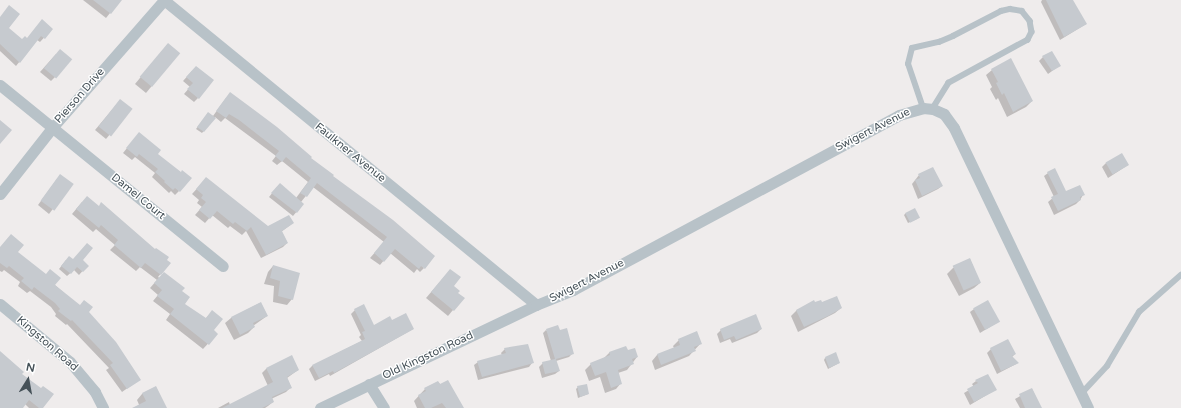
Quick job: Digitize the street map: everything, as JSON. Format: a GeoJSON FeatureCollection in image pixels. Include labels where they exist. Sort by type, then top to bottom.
{"type":"FeatureCollection","features":[{"type":"Feature","properties":{"kind":"street","name":"Pierson Drive"},"geometry":{"type":"LineString","coordinates":[[0,194],[52,128],[164,0]]}},
{"type":"Feature","properties":{"kind":"street","name":"Faulkner Avenue"},"geometry":{"type":"LineString","coordinates":[[164,0],[536,305]]}},
{"type":"Feature","properties":{"kind":"street","name":"Damel Court"},"geometry":{"type":"LineString","coordinates":[[0,85],[223,266]]}},
{"type":"Feature","properties":{"kind":"street","name":"Swigert Avenue"},"geometry":{"type":"LineString","coordinates":[[536,305],[573,290],[899,115],[928,108]]}},
{"type":"Feature","properties":{"kind":"street"},"geometry":{"type":"LineString","coordinates":[[928,108],[944,114],[954,128],[1088,408]]}},
{"type":"Feature","properties":{"kind":"street","name":"Kingston Road"},"geometry":{"type":"LineString","coordinates":[[0,304],[70,362],[95,392],[103,408]]}},
{"type":"Feature","properties":{"kind":"street","name":"Old Kingston Road"},"geometry":{"type":"LineString","coordinates":[[320,408],[536,305]]}},
{"type":"Feature","properties":{"kind":"street"},"geometry":{"type":"LineString","coordinates":[[369,384],[384,408]]}},
{"type":"Feature","properties":{"kind":"lane"},"geometry":{"type":"LineString","coordinates":[[1010,9],[1022,11],[1030,21],[1032,32],[1028,40],[949,83],[928,108],[908,64],[912,48],[946,39],[1001,11],[1010,9]]}},
{"type":"Feature","properties":{"kind":"lane"},"geometry":{"type":"LineString","coordinates":[[1081,394],[1107,366],[1139,312],[1181,276]]}},
{"type":"Feature","properties":{"kind":"building"},"geometry":{"type":"Polygon","coordinates":[[[93,0],[122,0],[111,14],[93,0]]]}},
{"type":"Feature","properties":{"kind":"building"},"geometry":{"type":"Polygon","coordinates":[[[1046,0],[1073,0],[1087,24],[1064,37],[1046,0]]]}},
{"type":"Feature","properties":{"kind":"building"},"geometry":{"type":"Polygon","coordinates":[[[9,5],[20,14],[9,28],[22,39],[25,36],[27,38],[42,19],[53,29],[45,39],[41,36],[20,63],[0,44],[0,17],[9,5]]]}},
{"type":"Feature","properties":{"kind":"building"},"geometry":{"type":"Polygon","coordinates":[[[168,43],[180,53],[152,87],[140,77],[168,43]]]}},
{"type":"Feature","properties":{"kind":"building"},"geometry":{"type":"Polygon","coordinates":[[[60,49],[72,59],[56,78],[44,68],[60,49]]]}},
{"type":"Feature","properties":{"kind":"building"},"geometry":{"type":"Polygon","coordinates":[[[1052,51],[1061,66],[1052,71],[1042,56],[1052,51]]]}},
{"type":"Feature","properties":{"kind":"building"},"geometry":{"type":"Polygon","coordinates":[[[1011,58],[1033,101],[1013,112],[1004,93],[1002,95],[996,83],[998,82],[991,69],[1011,58]]]}},
{"type":"Feature","properties":{"kind":"building"},"geometry":{"type":"Polygon","coordinates":[[[196,66],[214,80],[199,99],[187,89],[193,83],[186,77],[196,66]]]}},
{"type":"Feature","properties":{"kind":"building"},"geometry":{"type":"Polygon","coordinates":[[[230,92],[277,127],[312,157],[311,158],[334,175],[333,176],[393,220],[435,256],[425,269],[421,266],[419,269],[395,249],[384,262],[374,253],[387,237],[317,183],[307,197],[300,193],[311,178],[286,157],[282,162],[275,156],[279,151],[239,120],[229,114],[226,118],[216,111],[230,92]]]}},
{"type":"Feature","properties":{"kind":"building"},"geometry":{"type":"Polygon","coordinates":[[[120,99],[133,109],[111,136],[98,127],[120,99]]]}},
{"type":"Feature","properties":{"kind":"building"},"geometry":{"type":"Polygon","coordinates":[[[208,112],[216,118],[204,132],[197,127],[208,112]]]}},
{"type":"Feature","properties":{"kind":"building"},"geometry":{"type":"Polygon","coordinates":[[[0,120],[12,130],[0,144],[0,120]]]}},
{"type":"Feature","properties":{"kind":"building"},"geometry":{"type":"Polygon","coordinates":[[[139,132],[161,150],[158,154],[181,172],[182,170],[192,178],[180,192],[175,188],[173,190],[164,182],[165,181],[155,172],[158,169],[139,154],[137,157],[126,148],[139,132]]]}},
{"type":"Feature","properties":{"kind":"building"},"geometry":{"type":"Polygon","coordinates":[[[1122,153],[1129,165],[1113,175],[1106,162],[1122,153]]]}},
{"type":"Feature","properties":{"kind":"building"},"geometry":{"type":"Polygon","coordinates":[[[933,167],[943,186],[922,196],[915,180],[920,178],[918,174],[933,167]]]}},
{"type":"Feature","properties":{"kind":"building"},"geometry":{"type":"Polygon","coordinates":[[[1055,168],[1066,191],[1080,185],[1085,195],[1080,197],[1081,200],[1058,211],[1051,197],[1058,194],[1047,172],[1055,168]]]}},
{"type":"Feature","properties":{"kind":"building"},"geometry":{"type":"Polygon","coordinates":[[[60,174],[74,184],[54,211],[41,201],[60,174]]]}},
{"type":"Feature","properties":{"kind":"building"},"geometry":{"type":"Polygon","coordinates":[[[206,177],[268,226],[289,215],[294,223],[282,231],[288,243],[266,255],[251,227],[247,231],[235,222],[233,224],[217,211],[210,219],[199,210],[206,202],[201,198],[203,195],[196,189],[206,177]]]}},
{"type":"Feature","properties":{"kind":"building"},"geometry":{"type":"Polygon","coordinates":[[[280,183],[304,204],[297,213],[271,193],[280,183]]]}},
{"type":"Feature","properties":{"kind":"building"},"geometry":{"type":"Polygon","coordinates":[[[87,196],[99,206],[101,202],[155,249],[156,248],[169,257],[167,260],[171,263],[161,275],[145,263],[141,268],[114,245],[118,240],[101,225],[99,228],[76,209],[87,196]]]}},
{"type":"Feature","properties":{"kind":"building"},"geometry":{"type":"Polygon","coordinates":[[[915,208],[920,218],[910,223],[905,213],[915,208]]]}},
{"type":"Feature","properties":{"kind":"building"},"geometry":{"type":"Polygon","coordinates":[[[11,234],[24,245],[18,252],[46,274],[50,269],[61,278],[55,285],[80,305],[84,300],[93,307],[89,312],[116,342],[141,380],[127,389],[110,365],[113,363],[72,320],[71,321],[58,311],[60,309],[55,303],[34,287],[32,290],[21,281],[24,278],[9,266],[7,268],[0,263],[0,247],[11,234]]]}},
{"type":"Feature","properties":{"kind":"building"},"geometry":{"type":"Polygon","coordinates":[[[87,243],[93,248],[83,260],[89,266],[83,272],[77,267],[71,274],[61,266],[69,256],[73,259],[87,243]]]}},
{"type":"Feature","properties":{"kind":"building"},"geometry":{"type":"Polygon","coordinates":[[[970,258],[981,283],[964,290],[953,266],[970,258]]]}},
{"type":"Feature","properties":{"kind":"building"},"geometry":{"type":"Polygon","coordinates":[[[273,265],[300,273],[293,300],[278,296],[280,281],[270,278],[273,265]]]}},
{"type":"Feature","properties":{"kind":"building"},"geometry":{"type":"Polygon","coordinates":[[[450,269],[461,277],[454,286],[460,291],[458,293],[465,298],[454,311],[431,292],[450,269]]]}},
{"type":"Feature","properties":{"kind":"building"},"geometry":{"type":"Polygon","coordinates":[[[164,272],[185,288],[182,291],[190,297],[185,304],[206,318],[212,310],[223,319],[214,330],[218,334],[209,345],[170,314],[174,309],[157,296],[162,290],[154,283],[164,272]]]}},
{"type":"Feature","properties":{"kind":"building"},"geometry":{"type":"Polygon","coordinates":[[[837,296],[842,308],[804,327],[796,310],[814,300],[815,302],[821,300],[822,302],[837,296]]]}},
{"type":"Feature","properties":{"kind":"building"},"geometry":{"type":"Polygon","coordinates":[[[988,300],[1000,322],[985,330],[973,308],[988,300]]]}},
{"type":"Feature","properties":{"kind":"building"},"geometry":{"type":"Polygon","coordinates":[[[261,302],[268,316],[253,323],[255,327],[240,335],[231,317],[261,302]]]}},
{"type":"Feature","properties":{"kind":"building"},"geometry":{"type":"Polygon","coordinates":[[[364,304],[374,325],[390,316],[392,320],[406,313],[414,329],[334,373],[333,371],[319,378],[312,365],[365,339],[362,332],[365,331],[354,309],[364,304]]]}},
{"type":"Feature","properties":{"kind":"building"},"geometry":{"type":"Polygon","coordinates":[[[756,314],[762,329],[736,340],[734,336],[724,340],[720,329],[756,314]]]}},
{"type":"Feature","properties":{"kind":"building"},"geometry":{"type":"Polygon","coordinates":[[[558,325],[560,330],[567,328],[574,354],[556,359],[560,371],[545,374],[542,362],[555,359],[546,329],[558,325]]]}},
{"type":"Feature","properties":{"kind":"building"},"geometry":{"type":"Polygon","coordinates":[[[697,331],[702,344],[694,347],[696,351],[661,365],[657,354],[680,345],[678,339],[697,331]]]}},
{"type":"Feature","properties":{"kind":"building"},"geometry":{"type":"Polygon","coordinates":[[[1008,339],[1016,354],[1012,356],[1019,363],[1001,371],[990,348],[1008,339]]]}},
{"type":"Feature","properties":{"kind":"building"},"geometry":{"type":"Polygon","coordinates":[[[528,344],[534,363],[482,377],[477,361],[506,353],[504,348],[528,344]]]}},
{"type":"Feature","properties":{"kind":"building"},"geometry":{"type":"Polygon","coordinates":[[[626,346],[628,350],[635,348],[638,357],[632,359],[634,364],[618,370],[622,384],[611,388],[606,372],[595,376],[590,363],[610,355],[609,352],[626,346]]]}},
{"type":"Feature","properties":{"kind":"building"},"geometry":{"type":"Polygon","coordinates":[[[0,351],[24,372],[22,374],[41,388],[43,386],[54,394],[43,408],[39,408],[29,400],[23,408],[0,408],[0,351]]]}},
{"type":"Feature","properties":{"kind":"building"},"geometry":{"type":"Polygon","coordinates":[[[836,352],[840,363],[829,368],[825,357],[836,352]]]}},
{"type":"Feature","properties":{"kind":"building"},"geometry":{"type":"Polygon","coordinates":[[[292,355],[299,370],[287,377],[292,388],[272,397],[274,402],[262,408],[222,408],[273,382],[266,368],[292,355]]]}},
{"type":"Feature","properties":{"kind":"building"},"geometry":{"type":"Polygon","coordinates":[[[988,374],[997,390],[974,402],[967,389],[978,383],[975,380],[988,374]]]}},
{"type":"Feature","properties":{"kind":"building"},"geometry":{"type":"Polygon","coordinates":[[[448,380],[464,408],[446,408],[442,403],[431,408],[425,408],[418,395],[426,391],[424,388],[438,381],[440,384],[448,380]]]}},
{"type":"Feature","properties":{"kind":"building"},"geometry":{"type":"Polygon","coordinates":[[[587,384],[589,394],[580,397],[577,386],[587,384]]]}},
{"type":"Feature","properties":{"kind":"building"},"geometry":{"type":"Polygon","coordinates":[[[156,386],[167,408],[132,408],[146,401],[142,393],[156,386]]]}},
{"type":"Feature","properties":{"kind":"building"},"geometry":{"type":"Polygon","coordinates":[[[1032,388],[1042,408],[1025,408],[1019,394],[1032,388]]]}}]}
